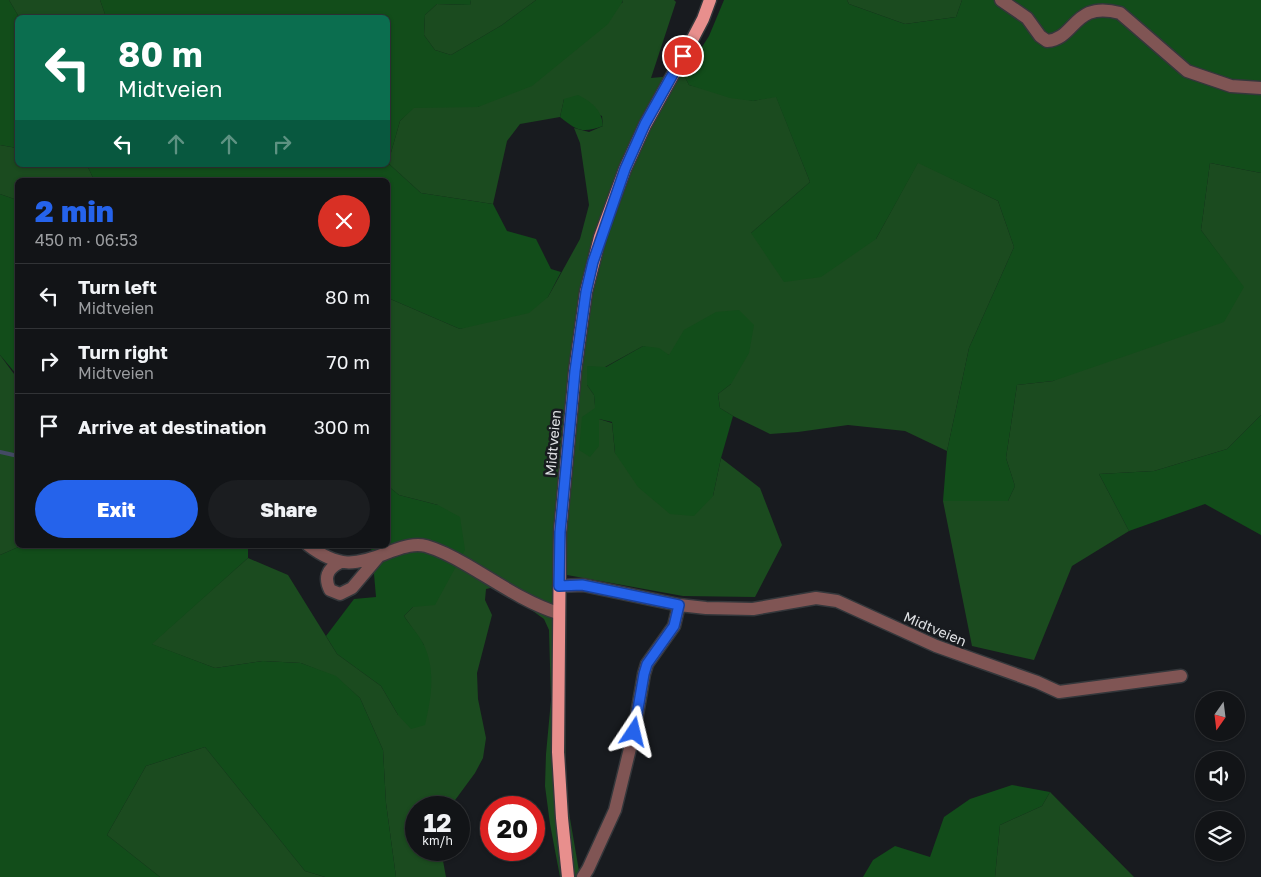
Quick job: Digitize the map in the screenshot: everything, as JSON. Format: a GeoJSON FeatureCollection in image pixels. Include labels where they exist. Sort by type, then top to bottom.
{"type":"FeatureCollection","features":[{"type":"Feature","properties":{"kind":"main road","name":"Midtveien"},"geometry":{"type":"LineString","coordinates":[[568,877],[558,752],[560,532],[575,371],[586,292],[593,262],[622,178],[645,124],[703,20],[710,0]]}},
{"type":"Feature","properties":{"kind":"lane"},"geometry":{"type":"LineString","coordinates":[[1001,0],[1027,18],[1040,36],[1047,42],[1055,39],[1088,4],[1098,3],[1113,8],[1187,71],[1231,86],[1261,88]]}},
{"type":"Feature","properties":{"kind":"lane"},"geometry":{"type":"LineString","coordinates":[[312,548],[322,556],[339,562],[351,563],[379,556],[402,547],[424,546],[459,561],[521,596],[558,613]]}},
{"type":"Feature","properties":{"kind":"lane"},"geometry":{"type":"LineString","coordinates":[[339,562],[331,567],[326,578],[330,590],[340,594],[352,588],[379,556]]}},
{"type":"Feature","properties":{"kind":"lane","name":"Midtveien"},"geometry":{"type":"LineString","coordinates":[[559,586],[582,585],[679,605],[706,608],[752,609],[816,598],[837,601],[936,646],[1037,682],[1059,692],[1181,676]]}},
{"type":"Feature","properties":{"kind":"lane"},"geometry":{"type":"LineString","coordinates":[[583,877],[615,810],[634,732],[647,664],[674,626],[679,605]]}},
{"type":"Feature","properties":{"kind":"green space"},"geometry":{"type":"Polygon","coordinates":[[[0,0],[9,0],[18,15],[15,15],[15,148],[0,145],[0,0]]]}},
{"type":"Feature","properties":{"kind":"green space"},"geometry":{"type":"Polygon","coordinates":[[[9,0],[100,0],[105,15],[18,15],[9,0]]]}},
{"type":"Feature","properties":{"kind":"green space"},"geometry":{"type":"Polygon","coordinates":[[[100,0],[471,0],[470,5],[437,4],[425,15],[424,35],[435,50],[451,55],[502,25],[536,0],[623,1],[608,24],[532,86],[478,107],[414,108],[400,121],[390,156],[390,15],[105,15],[100,0]]]}},
{"type":"Feature","properties":{"kind":"green space"},"geometry":{"type":"Polygon","coordinates":[[[471,0],[536,0],[502,25],[451,55],[435,50],[424,35],[425,15],[437,4],[470,5],[471,0]]]}},
{"type":"Feature","properties":{"kind":"green space"},"geometry":{"type":"Polygon","coordinates":[[[622,0],[674,0],[676,2],[651,78],[684,75],[689,85],[753,101],[776,96],[810,182],[751,233],[876,239],[918,162],[998,201],[1014,247],[969,348],[947,451],[905,431],[848,425],[770,434],[720,408],[718,394],[731,384],[669,355],[643,346],[605,367],[587,385],[594,395],[599,446],[599,419],[612,423],[615,453],[713,496],[721,458],[760,488],[782,545],[755,597],[683,596],[567,575],[564,616],[566,795],[580,877],[560,877],[545,786],[551,700],[549,630],[544,619],[495,587],[486,589],[485,600],[492,615],[477,673],[478,699],[486,738],[483,758],[475,773],[458,796],[405,796],[405,861],[443,861],[446,877],[396,877],[386,803],[383,750],[360,698],[336,677],[301,663],[263,661],[215,668],[151,644],[248,558],[288,575],[337,654],[381,686],[398,715],[424,645],[404,616],[413,607],[438,505],[399,495],[390,488],[390,299],[460,329],[548,297],[580,239],[589,205],[580,143],[574,128],[589,132],[603,126],[602,116],[564,99],[560,117],[520,124],[507,141],[493,204],[421,193],[390,165],[390,156],[400,121],[414,107],[478,107],[623,2],[622,0]]]}},
{"type":"Feature","properties":{"kind":"green space"},"geometry":{"type":"Polygon","coordinates":[[[724,0],[847,0],[849,4],[905,24],[956,17],[962,0],[1261,0],[1261,173],[1210,163],[1201,230],[1244,287],[1224,322],[1053,381],[1017,385],[1006,458],[1015,486],[1008,501],[943,501],[947,451],[969,348],[1014,247],[998,201],[918,163],[876,239],[821,277],[784,282],[751,233],[810,182],[776,97],[753,101],[730,98],[689,85],[684,75],[709,36],[724,0]]]}},
{"type":"Feature","properties":{"kind":"green space"},"geometry":{"type":"Polygon","coordinates":[[[847,0],[962,0],[956,17],[905,24],[849,4],[847,0]]]}},
{"type":"Feature","properties":{"kind":"green space"},"geometry":{"type":"Polygon","coordinates":[[[578,95],[595,107],[601,115],[603,126],[584,130],[575,128],[560,117],[564,99],[578,95]]]}},
{"type":"Feature","properties":{"kind":"green space"},"geometry":{"type":"Polygon","coordinates":[[[0,145],[15,148],[15,167],[88,167],[93,178],[15,178],[15,199],[0,194],[0,145]]]}},
{"type":"Feature","properties":{"kind":"green space"},"geometry":{"type":"Polygon","coordinates":[[[1210,163],[1261,173],[1261,415],[1227,449],[1154,471],[1099,474],[1129,531],[1072,566],[1034,660],[972,646],[943,501],[1008,501],[1015,486],[1006,458],[1017,385],[1053,381],[1243,287],[1201,230],[1210,163]]]}},
{"type":"Feature","properties":{"kind":"green space"},"geometry":{"type":"Polygon","coordinates":[[[390,165],[421,193],[493,204],[507,231],[536,239],[551,269],[561,272],[548,297],[529,313],[460,329],[390,299],[390,178],[93,178],[88,167],[390,167],[390,165]]]}},
{"type":"Feature","properties":{"kind":"green space"},"geometry":{"type":"Polygon","coordinates":[[[0,194],[15,199],[15,373],[0,355],[0,194]]]}},
{"type":"Feature","properties":{"kind":"green space"},"geometry":{"type":"Polygon","coordinates":[[[739,310],[754,325],[749,353],[731,384],[718,394],[720,408],[733,416],[713,496],[694,516],[670,514],[638,487],[615,453],[612,422],[599,419],[599,446],[590,457],[579,450],[582,417],[595,408],[594,395],[587,385],[587,366],[606,367],[643,346],[659,348],[669,355],[684,330],[716,312],[739,310]]]}},
{"type":"Feature","properties":{"kind":"green space"},"geometry":{"type":"Polygon","coordinates":[[[0,355],[15,375],[16,548],[0,555],[0,355]]]}},
{"type":"Feature","properties":{"kind":"green space"},"geometry":{"type":"Polygon","coordinates":[[[1261,415],[1261,535],[1205,504],[1129,531],[1099,474],[1154,471],[1227,449],[1261,415]]]}},
{"type":"Feature","properties":{"kind":"green space"},"geometry":{"type":"Polygon","coordinates":[[[390,488],[399,495],[438,505],[460,517],[465,550],[435,605],[413,607],[404,616],[424,645],[428,655],[431,675],[429,705],[425,725],[411,729],[398,715],[381,686],[337,654],[326,636],[354,599],[376,597],[370,548],[390,548],[390,488]]]}},
{"type":"Feature","properties":{"kind":"green space"},"geometry":{"type":"Polygon","coordinates":[[[16,548],[248,548],[248,558],[152,644],[215,668],[263,661],[301,663],[336,676],[360,698],[383,750],[386,803],[396,877],[325,877],[305,871],[205,747],[146,766],[107,835],[160,877],[0,877],[0,555],[16,548]]]}},
{"type":"Feature","properties":{"kind":"green space"},"geometry":{"type":"Polygon","coordinates":[[[205,747],[305,871],[325,877],[160,877],[107,835],[146,766],[205,747]]]}},
{"type":"Feature","properties":{"kind":"green space"},"geometry":{"type":"Polygon","coordinates":[[[1012,785],[1050,792],[1042,806],[1000,825],[995,877],[863,877],[873,860],[895,846],[930,857],[944,817],[970,799],[1012,785]]]}},
{"type":"Feature","properties":{"kind":"green space"},"geometry":{"type":"Polygon","coordinates":[[[1050,792],[1134,877],[995,877],[1000,825],[1042,806],[1050,792]]]}},
{"type":"Feature","properties":{"kind":"waterway"},"geometry":{"type":"LineString","coordinates":[[0,452],[15,455]]}},
{"type":"Feature","properties":{"kind":"route"},"geometry":{"type":"LineString","coordinates":[[634,732],[647,664],[674,626],[679,605],[582,585],[559,586],[560,532],[575,371],[586,292],[593,262],[600,237],[625,169],[645,124],[683,56]]}}]}
